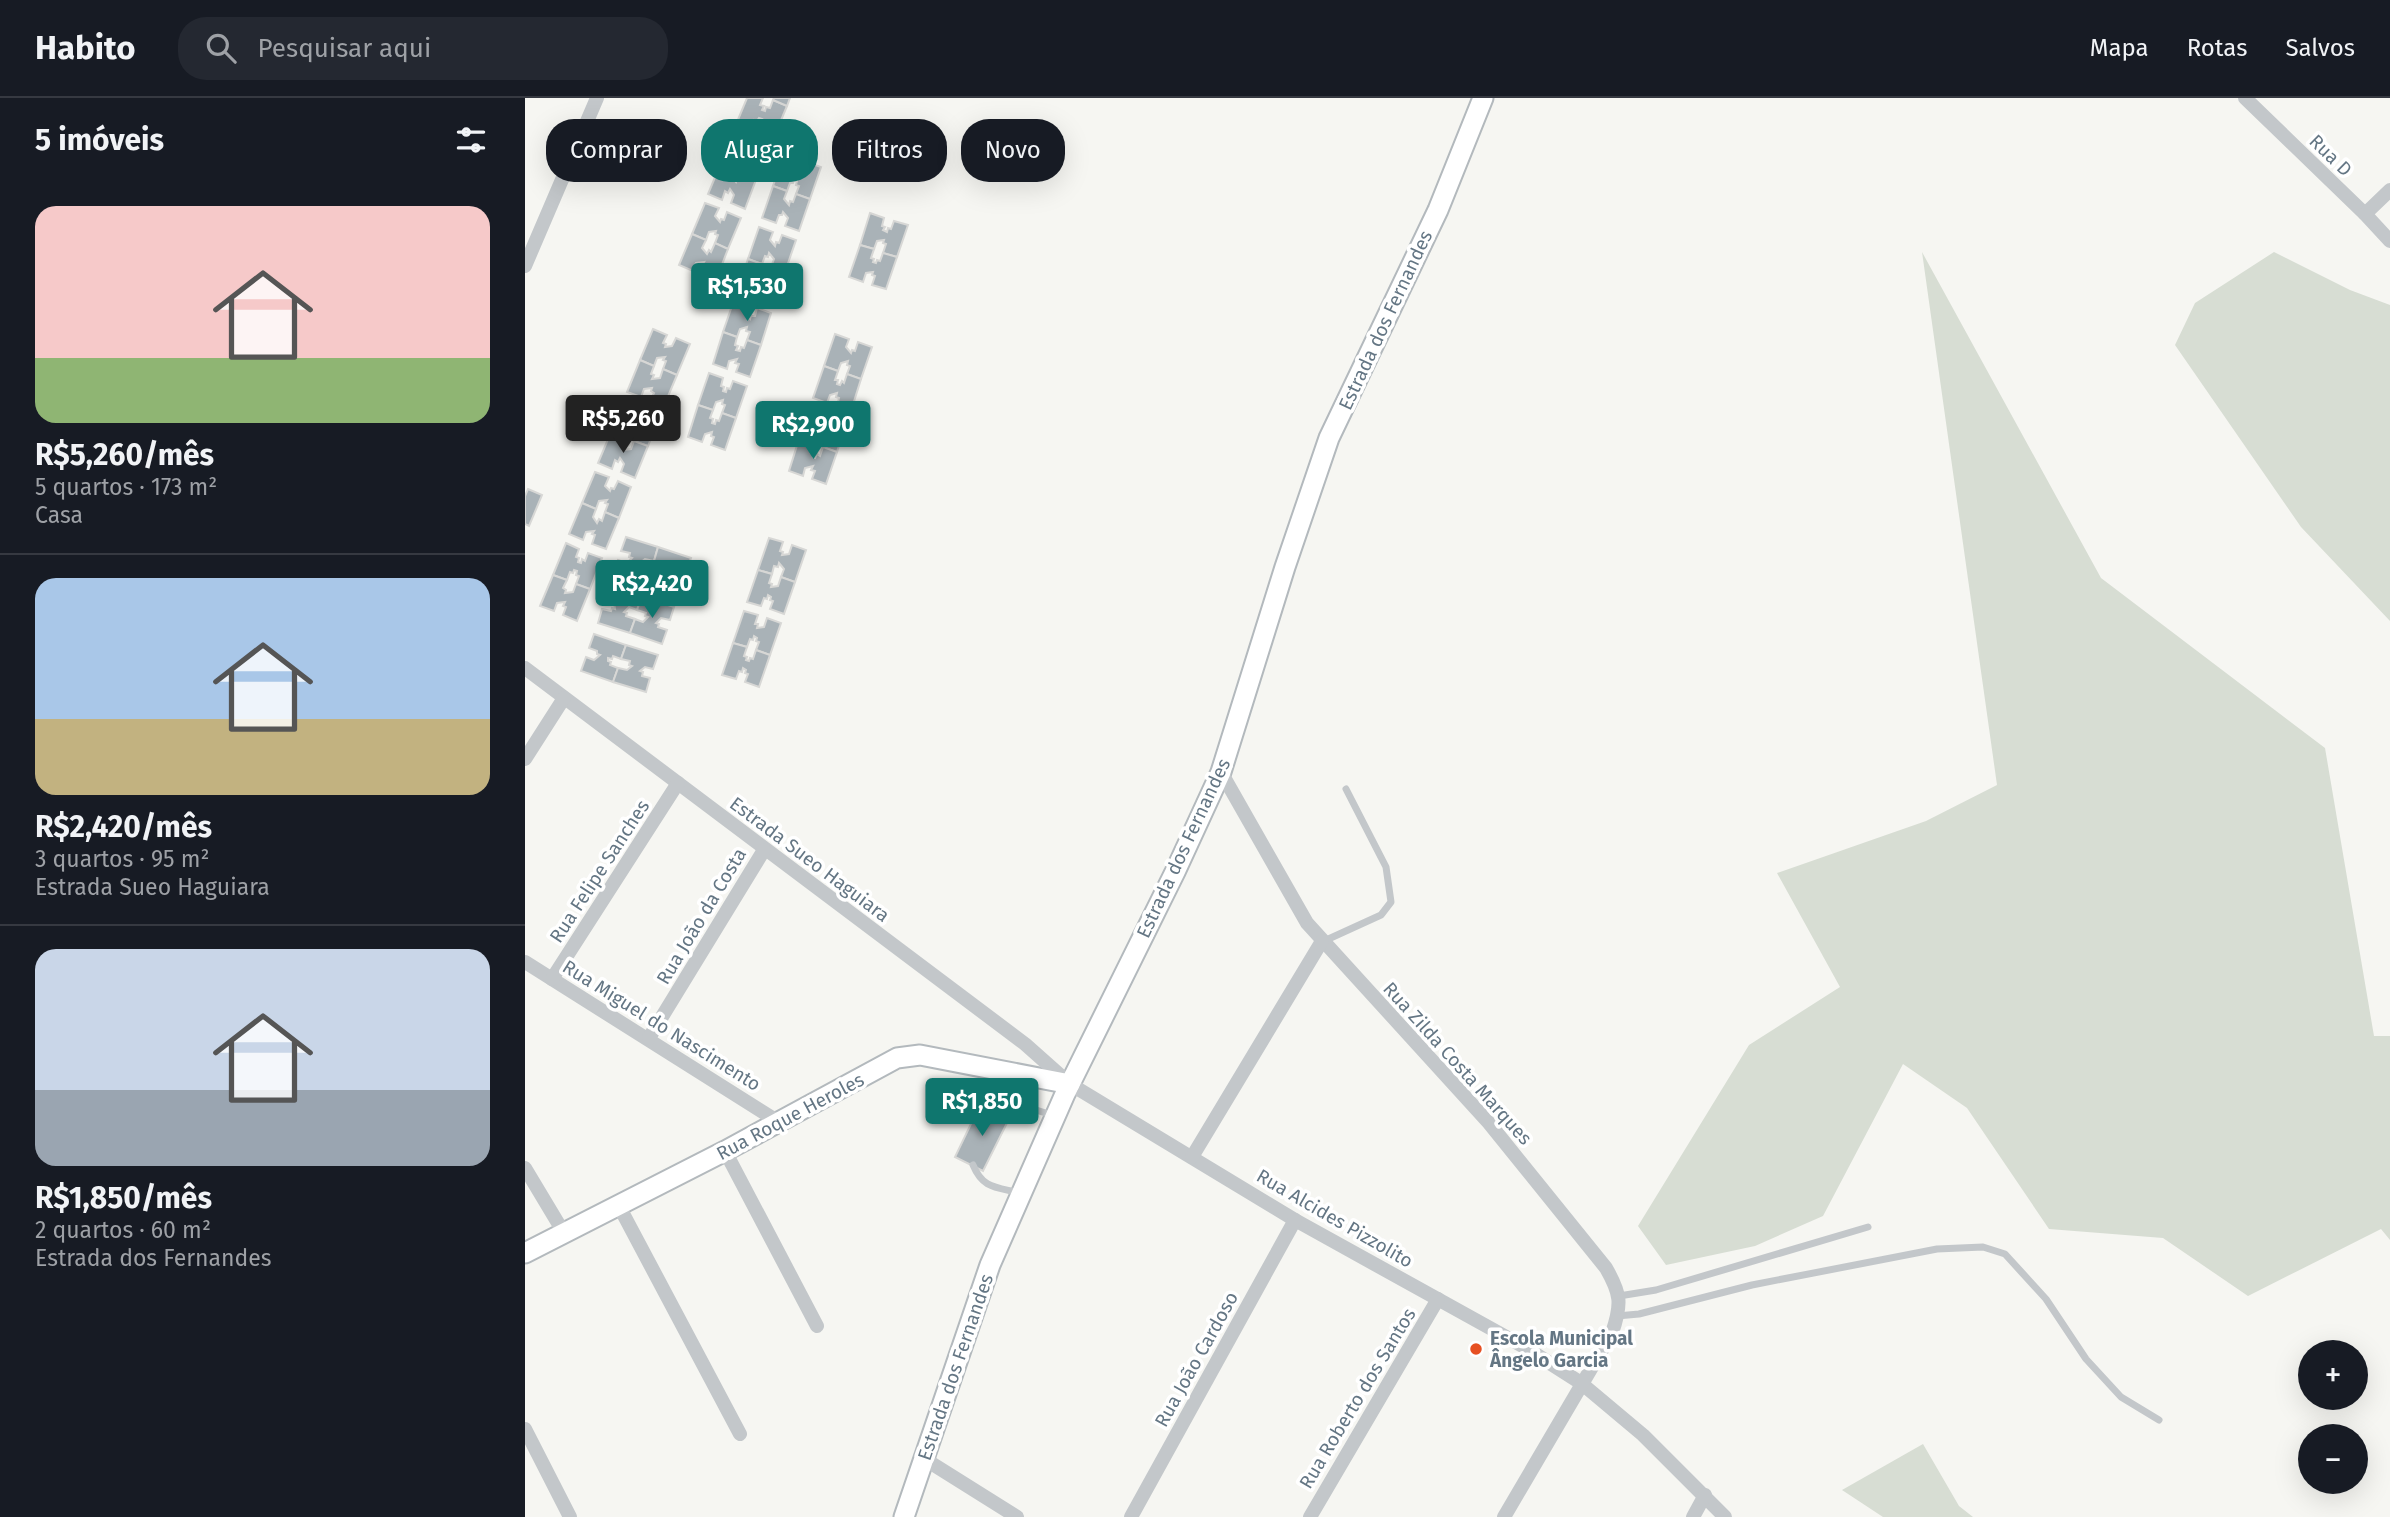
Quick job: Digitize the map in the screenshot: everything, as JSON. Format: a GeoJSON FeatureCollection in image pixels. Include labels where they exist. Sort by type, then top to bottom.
{"type":"FeatureCollection","features":[{"type":"Feature","properties":{"kind":"main road","name":"Estrada dos Fernandes"},"geometry":{"type":"LineString","coordinates":[[904,1517],[990,1265],[1055,1116],[1221,772],[1285,567],[1329,438],[1438,210],[1483,98]]}},
{"type":"Feature","properties":{"kind":"main road","name":"Rua Roque Heroles"},"geometry":{"type":"LineString","coordinates":[[525,1253],[725,1151],[897,1058],[907,1055],[935,1057],[1070,1084]]}},
{"type":"Feature","properties":{"kind":"street"},"geometry":{"type":"LineString","coordinates":[[525,266],[597,98]]}},
{"type":"Feature","properties":{"kind":"street","name":"Rua D"},"geometry":{"type":"LineString","coordinates":[[2245,98],[2390,241]]}},
{"type":"Feature","properties":{"kind":"street"},"geometry":{"type":"LineString","coordinates":[[2365,214],[2390,190]]}},
{"type":"Feature","properties":{"kind":"street","name":"Estrada Sueo Haguiara"},"geometry":{"type":"LineString","coordinates":[[525,668],[1025,1044],[1070,1084]]}},
{"type":"Feature","properties":{"kind":"street"},"geometry":{"type":"LineString","coordinates":[[525,759],[564,698]]}},
{"type":"Feature","properties":{"kind":"street","name":"Rua Zilda Costa Marques"},"geometry":{"type":"LineString","coordinates":[[1221,772],[1307,923],[1489,1123],[1606,1268],[1619,1296]]}},
{"type":"Feature","properties":{"kind":"street","name":"Rua Felipe Sanches"},"geometry":{"type":"LineString","coordinates":[[552,979],[678,783]]}},
{"type":"Feature","properties":{"kind":"street","name":"Rua João da Costa"},"geometry":{"type":"LineString","coordinates":[[649,1038],[764,850]]}},
{"type":"Feature","properties":{"kind":"street"},"geometry":{"type":"LineString","coordinates":[[1192,1157],[1322,941]]}},
{"type":"Feature","properties":{"kind":"street","name":"Rua Miguel do Nascimento"},"geometry":{"type":"LineString","coordinates":[[525,962],[778,1121]]}},
{"type":"Feature","properties":{"kind":"street","name":"Rua Alcides Pizzolito"},"geometry":{"type":"LineString","coordinates":[[1070,1084],[1295,1220],[1526,1348],[1581,1383],[1643,1435],[1725,1517]]}},
{"type":"Feature","properties":{"kind":"street"},"geometry":{"type":"LineString","coordinates":[[725,1151],[817,1326]]}},
{"type":"Feature","properties":{"kind":"street"},"geometry":{"type":"LineString","coordinates":[[525,1168],[564,1233]]}},
{"type":"Feature","properties":{"kind":"street"},"geometry":{"type":"LineString","coordinates":[[619,1206],[740,1434]]}},
{"type":"Feature","properties":{"kind":"street","name":"Rua João Cardoso"},"geometry":{"type":"LineString","coordinates":[[1131,1517],[1295,1220]]}},
{"type":"Feature","properties":{"kind":"street"},"geometry":{"type":"LineString","coordinates":[[1504,1517],[1612,1333],[1620,1306],[1619,1296]]}},
{"type":"Feature","properties":{"kind":"street","name":"Rua Roberto dos Santos"},"geometry":{"type":"LineString","coordinates":[[1310,1517],[1438,1299]]}},
{"type":"Feature","properties":{"kind":"street"},"geometry":{"type":"LineString","coordinates":[[525,1429],[570,1517]]}},
{"type":"Feature","properties":{"kind":"street"},"geometry":{"type":"LineString","coordinates":[[923,1458],[1017,1517]]}},
{"type":"Feature","properties":{"kind":"street"},"geometry":{"type":"LineString","coordinates":[[1693,1517],[1705,1495]]}},
{"type":"Feature","properties":{"kind":"lane"},"geometry":{"type":"LineString","coordinates":[[1322,941],[1381,915],[1391,902],[1386,867],[1346,789]]}},
{"type":"Feature","properties":{"kind":"lane"},"geometry":{"type":"LineString","coordinates":[[997,1114],[1014,1103],[1055,1116]]}},
{"type":"Feature","properties":{"kind":"lane"},"geometry":{"type":"LineString","coordinates":[[973,1165],[977,1176],[986,1185],[1021,1193]]}},
{"type":"Feature","properties":{"kind":"lane"},"geometry":{"type":"LineString","coordinates":[[1619,1296],[1656,1290],[1868,1227]]}},
{"type":"Feature","properties":{"kind":"lane"},"geometry":{"type":"LineString","coordinates":[[1617,1316],[1639,1314],[1752,1285],[1937,1249],[1983,1247],[2005,1254],[2046,1299],[2086,1359],[2121,1397],[2159,1420]]}},
{"type":"Feature","properties":{"kind":"shaded area"},"geometry":{"type":"Polygon","coordinates":[[[1922,252],[2101,578],[2325,748],[2374,1036],[2390,1036],[2390,1240],[2381,1229],[2248,1296],[2163,1238],[2049,1229],[1967,1108],[1903,1064],[1823,1216],[1755,1246],[1666,1265],[1638,1226],[1749,1045],[1840,987],[1777,873],[1926,821],[1997,785],[1922,252]]]}},
{"type":"Feature","properties":{"kind":"shaded area"},"geometry":{"type":"Polygon","coordinates":[[[2274,252],[2350,290],[2390,305],[2390,621],[2301,527],[2175,345],[2195,303],[2274,252]]]}},
{"type":"Feature","properties":{"kind":"shaded area"},"geometry":{"type":"Polygon","coordinates":[[[1923,1444],[1959,1506],[1973,1517],[1883,1517],[1842,1490],[1923,1444]]]}},
{"type":"Feature","properties":{"kind":"building"},"geometry":{"type":"Polygon","coordinates":[[[747,98],[763,98],[760,105],[764,106],[762,110],[765,111],[766,107],[770,108],[773,100],[787,106],[782,119],[738,119],[747,98]]]}},
{"type":"Feature","properties":{"kind":"building"},"geometry":{"type":"Polygon","coordinates":[[[790,98],[787,106],[773,100],[790,98]]]}},
{"type":"Feature","properties":{"kind":"building"},"geometry":{"type":"Polygon","coordinates":[[[713,182],[755,182],[745,209],[731,203],[734,195],[730,189],[728,193],[725,191],[722,200],[708,194],[713,182]]]}},
{"type":"Feature","properties":{"kind":"building"},"geometry":{"type":"Polygon","coordinates":[[[774,182],[793,182],[790,183],[787,191],[773,186],[774,182]]]}},
{"type":"Feature","properties":{"kind":"building"},"geometry":{"type":"Polygon","coordinates":[[[797,182],[816,182],[810,199],[796,194],[799,186],[796,185],[797,182]]]}},
{"type":"Feature","properties":{"kind":"building"},"geometry":{"type":"Polygon","coordinates":[[[773,186],[787,191],[784,199],[789,205],[796,194],[810,199],[799,231],[785,226],[788,218],[783,212],[776,223],[762,218],[773,186]]]}},
{"type":"Feature","properties":{"kind":"building"},"geometry":{"type":"Polygon","coordinates":[[[705,203],[719,208],[715,216],[720,222],[721,219],[724,220],[727,212],[741,218],[728,249],[715,243],[718,235],[715,234],[716,231],[709,232],[706,240],[692,234],[705,203]]]}},
{"type":"Feature","properties":{"kind":"building"},"geometry":{"type":"Polygon","coordinates":[[[870,213],[884,218],[882,226],[887,232],[894,221],[908,225],[897,257],[883,253],[886,244],[883,243],[884,240],[877,241],[874,249],[860,245],[870,213]]]}},
{"type":"Feature","properties":{"kind":"building"},"geometry":{"type":"Polygon","coordinates":[[[759,227],[773,232],[770,240],[775,246],[782,235],[796,240],[785,272],[771,267],[774,259],[769,253],[762,264],[748,259],[759,227]]]}},
{"type":"Feature","properties":{"kind":"building"},"geometry":{"type":"Polygon","coordinates":[[[692,234],[706,240],[702,248],[707,254],[715,243],[728,249],[716,280],[702,275],[704,262],[696,263],[693,271],[679,265],[692,234]]]}},
{"type":"Feature","properties":{"kind":"building"},"geometry":{"type":"Polygon","coordinates":[[[860,245],[874,249],[871,258],[876,263],[877,260],[880,261],[883,253],[897,257],[886,289],[872,285],[875,276],[872,275],[873,272],[866,273],[863,282],[849,277],[860,245]]]}},
{"type":"Feature","properties":{"kind":"building"},"geometry":{"type":"Polygon","coordinates":[[[748,259],[762,264],[759,272],[762,273],[761,277],[768,275],[771,267],[785,272],[775,304],[761,299],[762,286],[754,288],[751,296],[737,291],[748,259]]]}},
{"type":"Feature","properties":{"kind":"building"},"geometry":{"type":"Polygon","coordinates":[[[734,300],[748,305],[745,313],[750,319],[755,316],[757,308],[771,313],[761,345],[747,340],[750,332],[746,331],[747,327],[740,329],[737,337],[723,332],[734,300]]]}},
{"type":"Feature","properties":{"kind":"building"},"geometry":{"type":"Polygon","coordinates":[[[653,329],[667,335],[663,343],[666,344],[665,347],[672,346],[676,338],[690,344],[677,375],[663,369],[665,357],[657,358],[654,366],[640,360],[653,329]]]}},
{"type":"Feature","properties":{"kind":"building"},"geometry":{"type":"Polygon","coordinates":[[[723,332],[737,337],[736,350],[744,348],[747,340],[761,345],[750,377],[736,372],[739,364],[735,363],[737,359],[729,361],[727,369],[713,364],[723,332]]]}},
{"type":"Feature","properties":{"kind":"building"},"geometry":{"type":"Polygon","coordinates":[[[835,334],[849,339],[846,347],[851,353],[852,350],[855,351],[858,342],[872,347],[861,379],[847,374],[850,366],[847,365],[848,361],[841,363],[838,371],[824,366],[835,334]]]}},
{"type":"Feature","properties":{"kind":"building"},"geometry":{"type":"Polygon","coordinates":[[[640,360],[654,366],[652,379],[660,378],[663,369],[677,375],[664,406],[650,401],[654,393],[652,388],[644,389],[641,397],[627,392],[640,360]]]}},
{"type":"Feature","properties":{"kind":"building"},"geometry":{"type":"Polygon","coordinates":[[[824,366],[838,371],[835,380],[838,380],[837,384],[840,385],[842,381],[844,383],[847,374],[861,379],[851,411],[837,406],[837,393],[830,395],[827,403],[813,398],[824,366]]]}},
{"type":"Feature","properties":{"kind":"building"},"geometry":{"type":"Polygon","coordinates":[[[709,373],[723,378],[723,391],[730,389],[733,381],[747,386],[736,418],[722,413],[725,405],[722,404],[723,400],[716,402],[713,410],[698,405],[709,373]]]}},
{"type":"Feature","properties":{"kind":"building"},"geometry":{"type":"Polygon","coordinates":[[[624,401],[638,406],[634,414],[639,420],[647,410],[660,415],[648,446],[634,441],[637,433],[633,427],[628,429],[625,437],[611,432],[624,401]]]}},
{"type":"Feature","properties":{"kind":"building"},"geometry":{"type":"Polygon","coordinates":[[[698,405],[713,410],[710,418],[713,419],[712,423],[719,421],[722,413],[736,418],[725,450],[711,445],[714,437],[711,436],[712,432],[705,434],[702,442],[688,437],[698,405]]]}},
{"type":"Feature","properties":{"kind":"building"},"geometry":{"type":"Polygon","coordinates":[[[810,407],[824,412],[821,421],[825,421],[823,425],[826,426],[828,422],[831,424],[833,415],[847,420],[837,452],[823,447],[826,439],[822,438],[824,434],[816,436],[813,444],[799,439],[810,407]]]}},
{"type":"Feature","properties":{"kind":"building"},"geometry":{"type":"Polygon","coordinates":[[[611,432],[625,437],[623,450],[631,449],[634,441],[648,446],[635,478],[621,472],[624,464],[620,458],[618,462],[615,460],[612,469],[598,463],[611,432]]]}},
{"type":"Feature","properties":{"kind":"building"},"geometry":{"type":"Polygon","coordinates":[[[799,439],[813,444],[811,453],[814,453],[815,458],[817,454],[820,456],[823,447],[837,452],[826,484],[812,479],[815,471],[811,470],[813,466],[805,468],[803,476],[789,471],[799,439]]]}},
{"type":"Feature","properties":{"kind":"building"},"geometry":{"type":"Polygon","coordinates":[[[595,472],[609,477],[605,486],[610,491],[618,481],[631,487],[619,518],[605,512],[607,500],[599,501],[596,509],[582,503],[595,472]]]}},
{"type":"Feature","properties":{"kind":"building"},"geometry":{"type":"Polygon","coordinates":[[[528,489],[542,495],[529,526],[525,524],[525,496],[528,489]]]}},
{"type":"Feature","properties":{"kind":"building"},"geometry":{"type":"Polygon","coordinates":[[[582,503],[596,509],[593,517],[597,523],[599,519],[602,521],[605,512],[619,518],[606,549],[592,544],[594,531],[586,532],[583,540],[569,534],[582,503]]]}},
{"type":"Feature","properties":{"kind":"building"},"geometry":{"type":"Polygon","coordinates":[[[626,537],[658,547],[654,561],[645,559],[640,563],[642,568],[651,571],[646,584],[614,574],[618,560],[627,563],[632,558],[629,557],[630,553],[621,551],[626,537]]]}},
{"type":"Feature","properties":{"kind":"building"},"geometry":{"type":"Polygon","coordinates":[[[769,538],[783,542],[780,551],[783,552],[782,555],[789,554],[792,545],[806,550],[795,582],[781,577],[784,569],[779,563],[778,567],[774,566],[772,574],[758,570],[769,538]]]}},
{"type":"Feature","properties":{"kind":"building"},"geometry":{"type":"Polygon","coordinates":[[[566,543],[579,549],[576,557],[579,558],[578,562],[581,563],[582,559],[585,561],[588,553],[602,558],[590,589],[576,584],[579,576],[576,575],[577,571],[570,572],[567,580],[553,575],[566,543]]]}},
{"type":"Feature","properties":{"kind":"building"},"geometry":{"type":"Polygon","coordinates":[[[658,547],[691,558],[686,572],[677,569],[672,574],[683,581],[678,595],[646,584],[651,571],[659,573],[665,568],[654,561],[658,547]]]}},
{"type":"Feature","properties":{"kind":"building"},"geometry":{"type":"Polygon","coordinates":[[[758,570],[772,574],[769,583],[772,584],[771,587],[778,586],[781,577],[795,582],[784,614],[770,609],[773,601],[768,595],[761,606],[747,602],[758,570]]]}},
{"type":"Feature","properties":{"kind":"building"},"geometry":{"type":"Polygon","coordinates":[[[553,575],[567,580],[563,588],[565,593],[573,592],[576,584],[590,589],[577,621],[563,615],[565,602],[557,603],[554,611],[540,606],[553,575]]]}},
{"type":"Feature","properties":{"kind":"building"},"geometry":{"type":"Polygon","coordinates":[[[610,585],[642,596],[637,610],[629,607],[624,612],[627,613],[626,616],[635,619],[630,633],[598,623],[602,609],[615,609],[614,602],[605,599],[610,585]]]}},
{"type":"Feature","properties":{"kind":"building"},"geometry":{"type":"Polygon","coordinates":[[[642,596],[674,607],[670,620],[661,618],[656,623],[659,624],[658,627],[667,630],[662,644],[630,633],[635,619],[643,622],[648,617],[645,616],[646,613],[637,610],[642,596]]]}},
{"type":"Feature","properties":{"kind":"building"},"geometry":{"type":"Polygon","coordinates":[[[744,611],[758,615],[755,624],[758,624],[757,628],[764,627],[767,618],[781,623],[770,655],[756,650],[759,642],[754,636],[747,647],[733,643],[744,611]]]}},
{"type":"Feature","properties":{"kind":"building"},"geometry":{"type":"Polygon","coordinates":[[[594,634],[626,645],[621,659],[613,656],[612,659],[608,658],[610,665],[618,668],[613,682],[581,671],[586,657],[594,660],[600,655],[589,648],[594,634]]]}},
{"type":"Feature","properties":{"kind":"building"},"geometry":{"type":"Polygon","coordinates":[[[733,643],[747,647],[744,656],[749,661],[750,658],[753,659],[756,650],[770,655],[759,687],[745,682],[748,674],[743,668],[736,679],[722,675],[733,643]]]}},
{"type":"Feature","properties":{"kind":"building"},"geometry":{"type":"Polygon","coordinates":[[[626,645],[658,655],[653,669],[645,667],[640,671],[643,672],[642,676],[650,678],[646,692],[613,682],[618,668],[627,670],[632,666],[629,665],[630,661],[621,659],[626,645]]]}},
{"type":"Feature","properties":{"kind":"building"},"geometry":{"type":"Polygon","coordinates":[[[980,1105],[1009,1119],[983,1171],[955,1157],[980,1105]]]}},
{"type":"Feature","properties":{"kind":"place","name":"Escola Municipal Ângelo Garcia"},"geometry":{"type":"Point","coordinates":[1476,1349]}}]}
